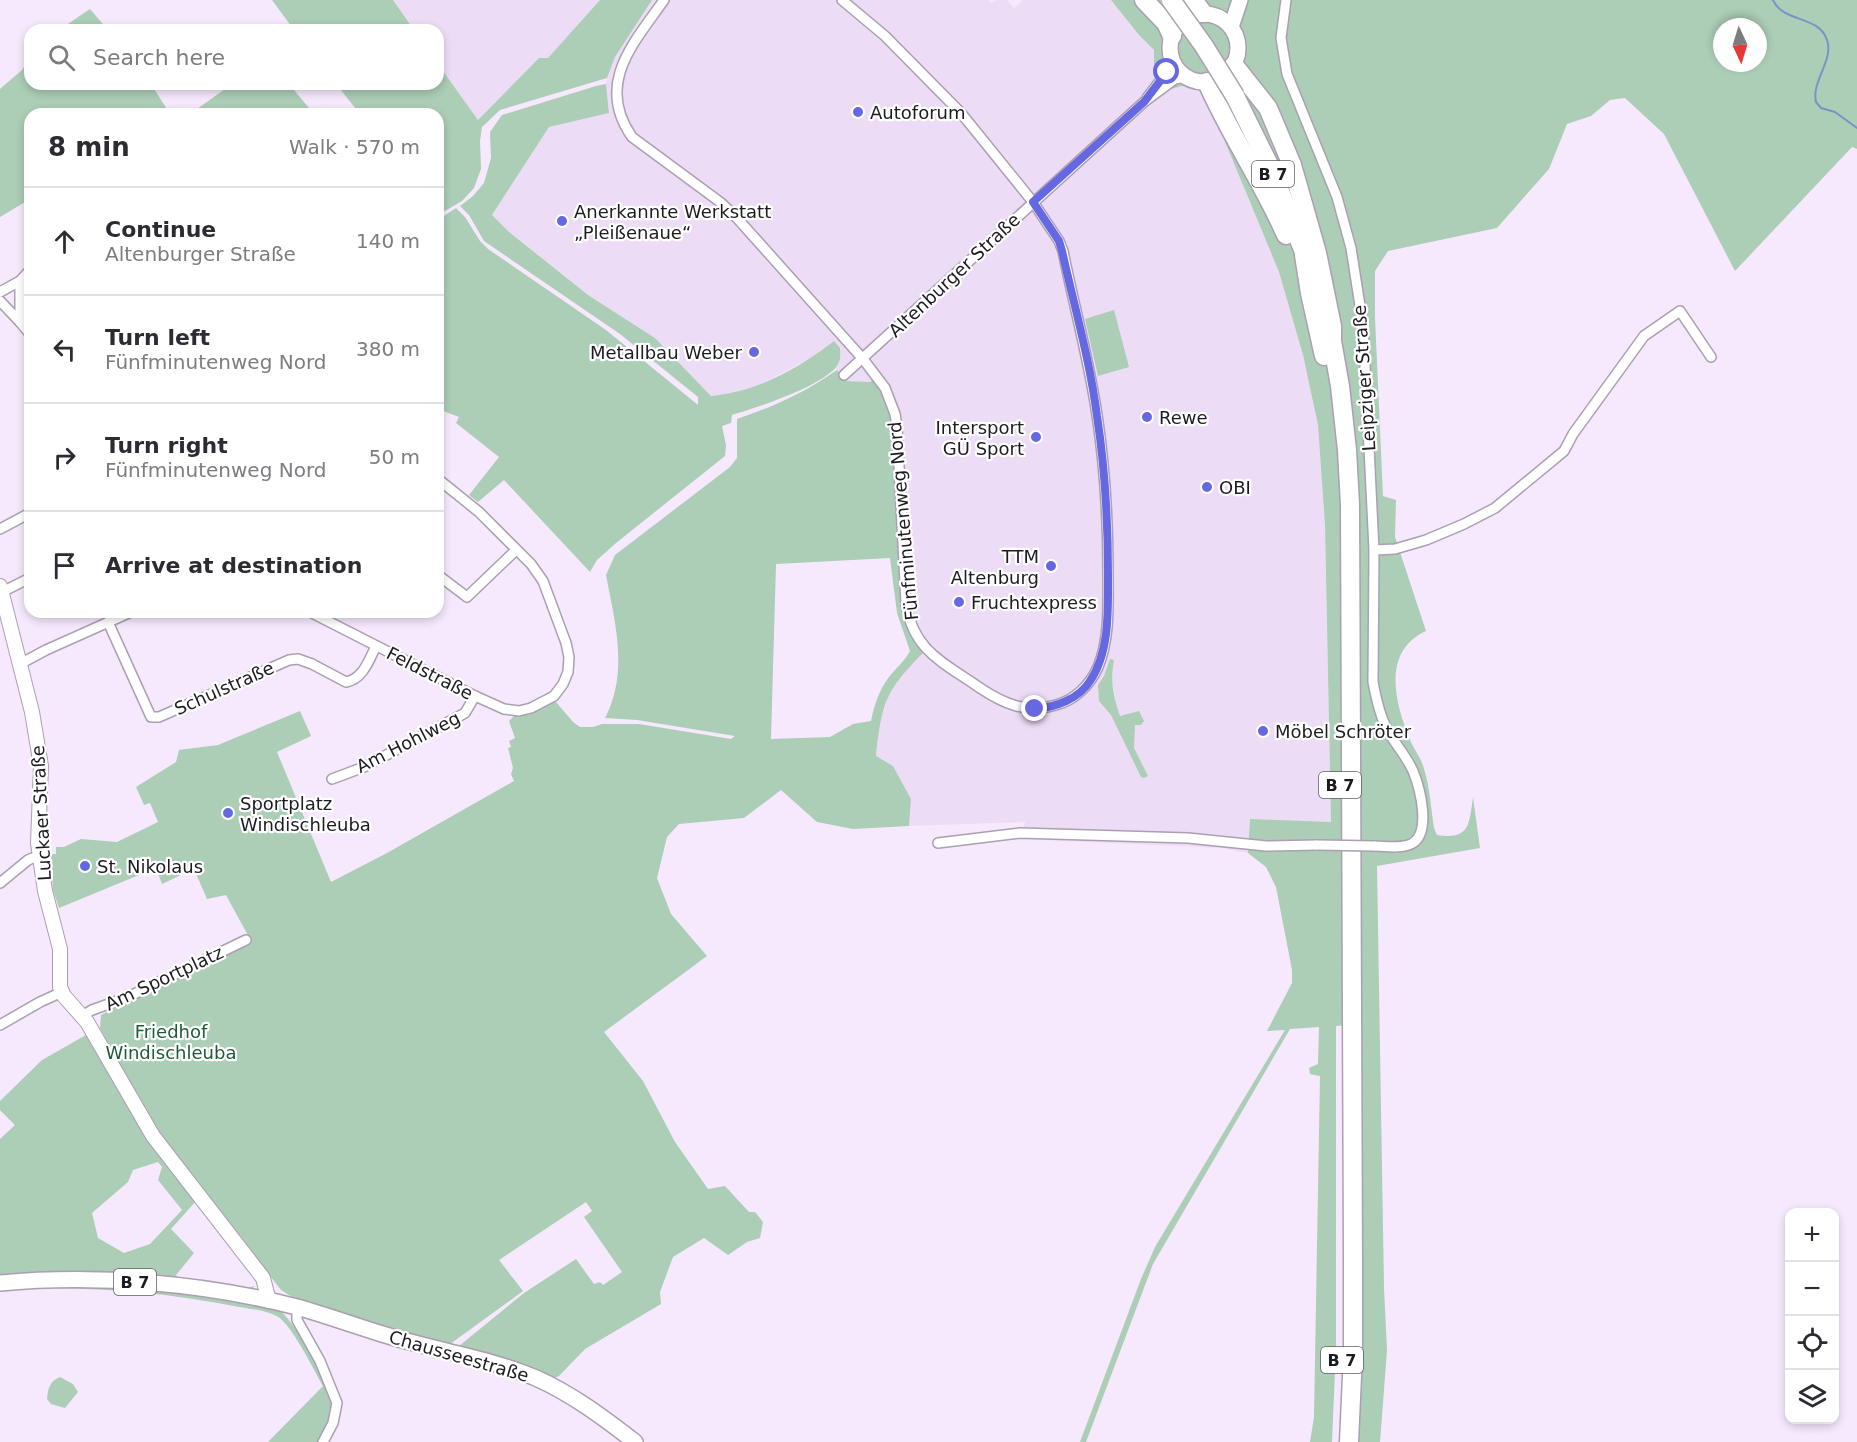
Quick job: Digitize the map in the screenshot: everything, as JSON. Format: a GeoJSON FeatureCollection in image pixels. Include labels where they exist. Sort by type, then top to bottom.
{"type":"FeatureCollection","features":[{"type":"Feature","properties":{"kind":"highway"},"geometry":{"type":"LineString","coordinates":[[1144,0],[1166,23],[1172,36]]}},
{"type":"Feature","properties":{"kind":"highway","name":"B 7"},"geometry":{"type":"LineString","coordinates":[[1171,0],[1235,96],[1272,171],[1311,268],[1332,341],[1343,408],[1350,515],[1353,1273],[1352,1394],[1349,1442]]}},
{"type":"Feature","properties":{"kind":"highway"},"geometry":{"type":"LineString","coordinates":[[1234,65],[1268,108],[1292,165],[1317,253],[1332,326],[1332,341]]}},
{"type":"Feature","properties":{"kind":"highway"},"geometry":{"type":"LineString","coordinates":[[1207,82],[1220,112],[1271,203],[1310,293]]}},
{"type":"Feature","properties":{"kind":"highway","name":"B 7"},"geometry":{"type":"LineString","coordinates":[[1304,255],[1328,383],[1338,492],[1343,1335],[1338,1442]]}},
{"type":"Feature","properties":{"kind":"main road"},"geometry":{"type":"LineString","coordinates":[[1204,10],[1231,27],[1238,42],[1234,65],[1225,75],[1207,82],[1185,77],[1176,69],[1169,47],[1172,36],[1175,28],[1187,18],[1204,10],[1232,0]]}},
{"type":"Feature","properties":{"kind":"main road"},"geometry":{"type":"LineString","coordinates":[[1231,27],[1240,0]]}},
{"type":"Feature","properties":{"kind":"main road","name":"B 7"},"geometry":{"type":"LineString","coordinates":[[0,1283],[73,1280],[139,1283],[269,1301]]}},
{"type":"Feature","properties":{"kind":"main road","name":"Chausseestraße"},"geometry":{"type":"LineString","coordinates":[[269,1301],[297,1307],[535,1378],[574,1398],[635,1442]]}},
{"type":"Feature","properties":{"kind":"street","name":"Fünfminutenweg Nord"},"geometry":{"type":"LineString","coordinates":[[664,0],[622,64],[616,86],[617,106],[624,125],[632,137],[720,202],[736,217],[863,359],[885,388],[895,414],[897,428],[906,603],[913,631],[921,643],[1003,702],[1018,708],[1046,708],[1069,700],[1090,682],[1098,667],[1103,650],[1108,580],[1103,466],[1097,414],[1062,251],[1059,241],[1033,202],[961,113],[885,36],[842,0]]}},
{"type":"Feature","properties":{"kind":"street","name":"Leipziger Straße"},"geometry":{"type":"LineString","coordinates":[[938,843],[1020,833],[1188,837],[1266,846],[1395,846],[1412,843],[1422,831],[1423,815],[1412,770],[1386,729],[1376,701],[1374,549],[1365,349],[1359,292],[1351,248],[1337,197],[1287,74],[1281,38],[1286,0]]}},
{"type":"Feature","properties":{"kind":"street","name":"Altenburger Straße"},"geometry":{"type":"LineString","coordinates":[[1144,102],[1167,72],[1171,59]]}},
{"type":"Feature","properties":{"kind":"street","name":"Altenburger Straße"},"geometry":{"type":"LineString","coordinates":[[844,375],[1144,102],[1175,79],[1185,77]]}},
{"type":"Feature","properties":{"kind":"street"},"geometry":{"type":"LineString","coordinates":[[0,292],[24,277]]}},
{"type":"Feature","properties":{"kind":"street"},"geometry":{"type":"LineString","coordinates":[[20,281],[20,322]]}},
{"type":"Feature","properties":{"kind":"street"},"geometry":{"type":"LineString","coordinates":[[0,301],[24,327]]}},
{"type":"Feature","properties":{"kind":"street"},"geometry":{"type":"LineString","coordinates":[[1374,549],[1395,549],[1426,540],[1495,508],[1564,451],[1573,434],[1644,336],[1680,311],[1711,357]]}},
{"type":"Feature","properties":{"kind":"street"},"geometry":{"type":"LineString","coordinates":[[444,484],[479,512],[516,550],[467,597],[444,580]]}},
{"type":"Feature","properties":{"kind":"street"},"geometry":{"type":"LineString","coordinates":[[0,529],[24,516]]}},
{"type":"Feature","properties":{"kind":"street","name":"Feldstraße"},"geometry":{"type":"LineString","coordinates":[[322,618],[504,709],[519,711],[531,708],[554,696],[563,684],[568,672],[569,657],[543,581],[531,564],[516,550]]}},
{"type":"Feature","properties":{"kind":"street"},"geometry":{"type":"LineString","coordinates":[[1,589],[24,580]]}},
{"type":"Feature","properties":{"kind":"street","name":"Luckaer Straße"},"geometry":{"type":"LineString","coordinates":[[1,589],[21,664],[41,766],[38,830],[40,855],[45,891],[60,949],[62,992]]}},
{"type":"Feature","properties":{"kind":"street"},"geometry":{"type":"LineString","coordinates":[[21,664],[46,650],[117,618]]}},
{"type":"Feature","properties":{"kind":"street","name":"Schulstraße"},"geometry":{"type":"LineString","coordinates":[[108,622],[151,717],[159,717],[289,660],[298,659],[346,682],[352,681],[359,677],[376,646]]}},
{"type":"Feature","properties":{"kind":"street","name":"Am Hohlweg"},"geometry":{"type":"LineString","coordinates":[[332,779],[364,767],[465,713],[475,696]]}},
{"type":"Feature","properties":{"kind":"street"},"geometry":{"type":"LineString","coordinates":[[0,883],[28,860],[40,855]]}},
{"type":"Feature","properties":{"kind":"street","name":"Am Sportplatz"},"geometry":{"type":"LineString","coordinates":[[82,1016],[128,997],[246,940]]}},
{"type":"Feature","properties":{"kind":"street"},"geometry":{"type":"LineString","coordinates":[[0,1025],[62,992],[87,1022],[153,1136],[263,1278],[269,1301]]}},
{"type":"Feature","properties":{"kind":"street"},"geometry":{"type":"LineString","coordinates":[[297,1307],[297,1320],[320,1360],[337,1403],[333,1423],[323,1442]]}},
{"type":"Feature","properties":{"kind":"shaded area"},"geometry":{"type":"Polygon","coordinates":[[[393,0],[600,0],[548,58],[539,58],[478,120],[444,72],[444,24],[410,24],[393,0]]]}},
{"type":"Feature","properties":{"kind":"shaded area"},"geometry":{"type":"Polygon","coordinates":[[[652,0],[988,0],[991,3],[997,0],[1007,0],[1014,8],[1023,0],[1111,0],[1154,50],[1154,66],[1182,86],[1198,89],[1211,108],[1279,272],[1303,355],[1318,425],[1325,525],[1331,823],[1250,819],[1248,853],[1221,848],[1021,839],[1025,822],[909,826],[911,799],[893,766],[876,756],[880,720],[891,689],[923,653],[903,613],[898,522],[870,382],[846,381],[835,368],[840,361],[834,341],[811,358],[759,385],[731,394],[711,396],[655,338],[588,295],[509,232],[492,215],[549,127],[609,113],[606,84],[608,74],[615,57],[652,0]]]}},
{"type":"Feature","properties":{"kind":"green space"},"geometry":{"type":"Polygon","coordinates":[[[272,0],[393,0],[410,24],[290,24],[272,0]]]}},
{"type":"Feature","properties":{"kind":"green space"},"geometry":{"type":"Polygon","coordinates":[[[600,0],[652,0],[615,57],[607,78],[500,110],[482,127],[481,169],[474,188],[462,201],[444,212],[444,108],[355,108],[341,90],[444,90],[444,72],[478,120],[539,58],[548,58],[600,0]]]}},
{"type":"Feature","properties":{"kind":"green space"},"geometry":{"type":"Polygon","coordinates":[[[1111,0],[1857,0],[1857,149],[1852,147],[1735,271],[1664,134],[1625,98],[1610,100],[1591,116],[1567,124],[1549,169],[1497,228],[1388,251],[1375,271],[1383,496],[1396,500],[1395,537],[1426,631],[1412,640],[1402,652],[1397,665],[1397,695],[1405,726],[1423,765],[1437,835],[1448,836],[1462,833],[1469,823],[1473,797],[1480,848],[1377,866],[1387,1350],[1380,1442],[1352,1442],[1356,1024],[1336,1026],[1336,1347],[1332,1442],[1310,1442],[1314,1417],[1320,1076],[1310,1074],[1309,1068],[1318,1064],[1319,1027],[1290,1029],[1153,1264],[1086,1442],[1080,1442],[1155,1247],[1285,1030],[1267,1031],[1292,983],[1292,970],[1276,887],[1266,867],[1248,853],[1250,819],[1331,822],[1325,525],[1318,425],[1303,355],[1279,272],[1211,108],[1198,89],[1182,86],[1171,89],[1154,66],[1154,50],[1111,0]]]}},
{"type":"Feature","properties":{"kind":"green space"},"geometry":{"type":"Polygon","coordinates":[[[90,9],[103,24],[68,24],[90,9]]]}},
{"type":"Feature","properties":{"kind":"green space"},"geometry":{"type":"Polygon","coordinates":[[[24,67],[24,90],[155,90],[166,108],[24,108],[24,203],[0,217],[0,89],[24,67]]]}},
{"type":"Feature","properties":{"kind":"green space"},"geometry":{"type":"Polygon","coordinates":[[[606,84],[609,113],[549,127],[492,215],[509,232],[588,295],[655,338],[711,396],[745,389],[777,377],[806,361],[834,341],[840,348],[840,357],[833,370],[808,387],[732,415],[731,423],[722,426],[726,445],[725,456],[616,543],[597,560],[590,572],[504,480],[478,502],[469,495],[499,457],[456,423],[459,417],[444,411],[444,216],[456,208],[488,249],[606,330],[698,405],[698,397],[620,334],[484,241],[469,215],[460,206],[484,183],[491,158],[490,132],[502,115],[606,84]]]}},
{"type":"Feature","properties":{"kind":"green space"},"geometry":{"type":"Polygon","coordinates":[[[224,90],[294,90],[309,108],[198,108],[224,90]]]}},
{"type":"Feature","properties":{"kind":"green space"},"geometry":{"type":"Polygon","coordinates":[[[1114,310],[1129,367],[1098,376],[1085,319],[1114,310]]]}},
{"type":"Feature","properties":{"kind":"green space","name":"Friedhof Windischleuba"},"geometry":{"type":"Polygon","coordinates":[[[837,370],[846,381],[870,382],[873,380],[886,401],[892,420],[903,613],[923,653],[893,688],[883,710],[876,756],[893,766],[911,799],[909,826],[853,829],[817,822],[781,790],[744,818],[679,824],[667,837],[657,878],[671,914],[707,956],[604,1032],[643,1081],[675,1142],[708,1189],[725,1186],[749,1212],[755,1212],[763,1222],[760,1238],[747,1242],[728,1255],[704,1238],[673,1257],[660,1292],[661,1304],[585,1349],[559,1376],[554,1378],[551,1376],[549,1379],[459,1350],[459,1346],[524,1293],[576,1259],[594,1284],[600,1282],[603,1285],[622,1272],[584,1217],[592,1211],[586,1202],[499,1260],[523,1291],[446,1347],[297,1300],[281,1290],[149,1120],[100,1028],[101,1015],[251,941],[226,895],[207,899],[194,869],[162,884],[156,868],[59,908],[53,890],[51,854],[56,854],[56,847],[64,847],[81,839],[117,842],[158,822],[150,803],[144,805],[136,787],[176,762],[179,750],[218,745],[300,711],[311,736],[277,752],[331,882],[514,781],[508,748],[511,747],[509,741],[515,738],[509,721],[514,716],[531,714],[552,702],[556,702],[580,727],[602,724],[639,724],[731,739],[735,736],[637,720],[605,718],[617,683],[618,665],[616,629],[606,575],[615,555],[730,467],[737,458],[737,419],[789,398],[837,370]],[[890,558],[776,564],[771,739],[830,737],[853,724],[871,721],[882,687],[910,651],[897,613],[890,558]]]}},
{"type":"Feature","properties":{"kind":"green space"},"geometry":{"type":"Polygon","coordinates":[[[1110,659],[1114,660],[1113,688],[1120,716],[1139,711],[1144,721],[1141,725],[1135,725],[1134,748],[1148,776],[1144,778],[1141,777],[1111,715],[1099,701],[1098,685],[1110,659]]]}},
{"type":"Feature","properties":{"kind":"green space"},"geometry":{"type":"Polygon","coordinates":[[[86,1035],[146,1135],[196,1201],[171,1229],[194,1253],[176,1275],[178,1278],[247,1288],[255,1286],[249,1291],[66,1275],[62,1272],[56,1272],[55,1276],[0,1279],[0,1139],[15,1125],[0,1110],[0,1101],[42,1060],[86,1035]],[[158,1162],[133,1170],[128,1182],[92,1213],[98,1238],[124,1253],[150,1244],[182,1210],[158,1180],[162,1167],[158,1162]]]}},
{"type":"Feature","properties":{"kind":"green space"},"geometry":{"type":"Polygon","coordinates":[[[66,1286],[151,1289],[280,1310],[296,1329],[313,1356],[331,1397],[330,1417],[317,1442],[268,1442],[323,1386],[293,1334],[278,1317],[268,1312],[163,1295],[112,1290],[35,1288],[66,1286]]]}},
{"type":"Feature","properties":{"kind":"green space"},"geometry":{"type":"Polygon","coordinates":[[[60,1377],[73,1384],[78,1392],[65,1408],[51,1404],[47,1399],[50,1385],[60,1377]]]}},
{"type":"Feature","properties":{"kind":"waterway"},"geometry":{"type":"LineString","coordinates":[[1773,0],[1785,12],[1817,26],[1823,32],[1827,40],[1828,55],[1815,94],[1816,102],[1821,108],[1835,112],[1857,128]]}},
{"type":"Feature","properties":{"kind":"place","name":"Autoforum"},"geometry":{"type":"Point","coordinates":[858,112]}},
{"type":"Feature","properties":{"kind":"place","name":"Anerkannte Werkstatt „Pleißenaue“"},"geometry":{"type":"Point","coordinates":[562,221]}},
{"type":"Feature","properties":{"kind":"place","name":"Metallbau Weber"},"geometry":{"type":"Point","coordinates":[754,352]}},
{"type":"Feature","properties":{"kind":"place","name":"Rewe"},"geometry":{"type":"Point","coordinates":[1147,417]}},
{"type":"Feature","properties":{"kind":"place","name":"Intersport GÜ Sport"},"geometry":{"type":"Point","coordinates":[1036,437]}},
{"type":"Feature","properties":{"kind":"place","name":"OBI"},"geometry":{"type":"Point","coordinates":[1207,487]}},
{"type":"Feature","properties":{"kind":"place","name":"TTM Altenburg"},"geometry":{"type":"Point","coordinates":[1051,566]}},
{"type":"Feature","properties":{"kind":"place","name":"Fruchtexpress"},"geometry":{"type":"Point","coordinates":[959,602]}},
{"type":"Feature","properties":{"kind":"place","name":"Möbel Schröter"},"geometry":{"type":"Point","coordinates":[1263,731]}},
{"type":"Feature","properties":{"kind":"place","name":"Sportplatz Windischleuba"},"geometry":{"type":"Point","coordinates":[228,813]}},
{"type":"Feature","properties":{"kind":"place","name":"St. Nikolaus"},"geometry":{"type":"Point","coordinates":[85,866]}},
{"type":"Feature","properties":{"kind":"route"},"geometry":{"type":"LineString","coordinates":[[1035,709],[1046,708],[1069,700],[1083,690],[1098,667],[1103,650],[1107,616],[1108,549],[1097,414],[1077,315],[1059,241],[1033,202],[1144,102],[1167,72]]}}]}
